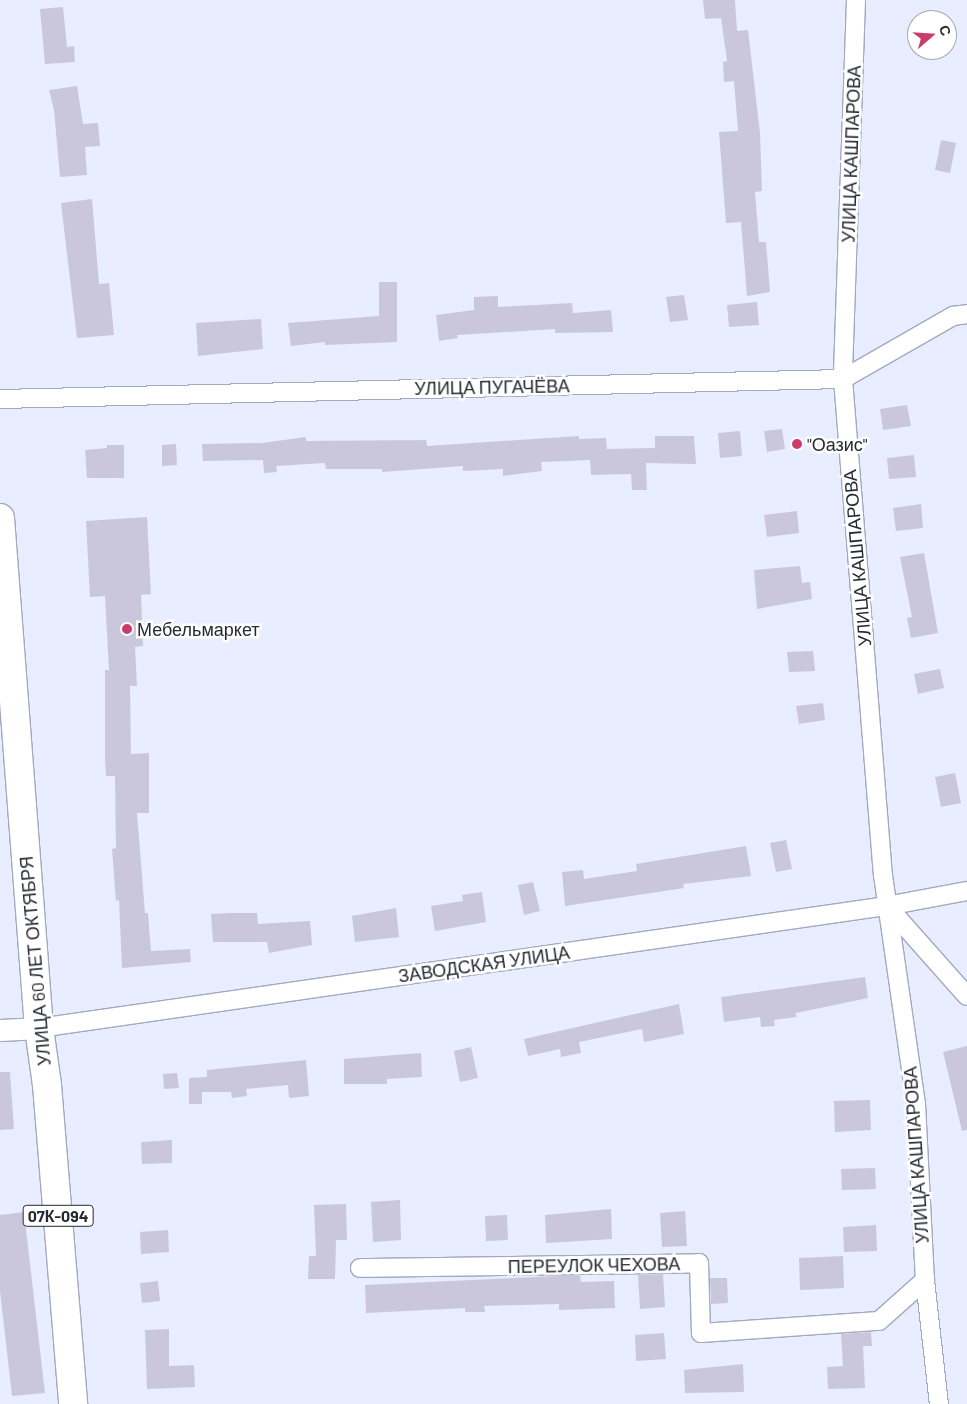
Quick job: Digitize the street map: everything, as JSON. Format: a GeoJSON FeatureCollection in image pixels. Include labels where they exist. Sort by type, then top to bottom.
{"type":"FeatureCollection","features":[{"type":"Feature","properties":{"kind":"main road","name":"УЛИЦА 60 ЛЕТ ОКТЯБРЯ"},"geometry":{"type":"LineString","coordinates":[[0,518],[39,1028],[47,1085],[74,1404]]}},
{"type":"Feature","properties":{"kind":"street","name":"УЛИЦА КАШПАРОВА"},"geometry":{"type":"LineString","coordinates":[[856,0],[843,379],[887,906],[916,1104],[925,1280],[939,1404]]}},
{"type":"Feature","properties":{"kind":"street","name":"УЛИЦА ПУГАЧЁВА"},"geometry":{"type":"LineString","coordinates":[[0,398],[843,379],[952,316],[967,314]]}},
{"type":"Feature","properties":{"kind":"street","name":"ЗАВОДСКАЯ УЛИЦА"},"geometry":{"type":"LineString","coordinates":[[0,1030],[39,1028],[887,906],[967,891]]}},
{"type":"Feature","properties":{"kind":"street"},"geometry":{"type":"LineString","coordinates":[[887,906],[967,996]]}},
{"type":"Feature","properties":{"kind":"street","name":"ПЕРЕУЛОК ЧЕХОВА"},"geometry":{"type":"LineString","coordinates":[[360,1268],[699,1263],[701,1333],[879,1321],[925,1280]]}},
{"type":"Feature","properties":{"kind":"building"},"geometry":{"type":"Polygon","coordinates":[[[703,0],[735,0],[737,31],[748,30],[760,133],[762,191],[755,192],[759,242],[766,242],[770,292],[747,296],[741,222],[726,223],[719,132],[738,131],[734,81],[724,82],[723,62],[727,61],[721,18],[705,19],[703,0]]]}},
{"type":"Feature","properties":{"kind":"building"},"geometry":{"type":"Polygon","coordinates":[[[63,7],[67,47],[74,46],[75,62],[45,64],[40,9],[63,7]]]}},
{"type":"Feature","properties":{"kind":"building"},"geometry":{"type":"Polygon","coordinates":[[[77,86],[83,124],[98,123],[100,146],[85,147],[87,175],[60,177],[54,110],[49,90],[77,86]]]}},
{"type":"Feature","properties":{"kind":"building"},"geometry":{"type":"Polygon","coordinates":[[[941,140],[956,143],[950,173],[935,170],[941,140]]]}},
{"type":"Feature","properties":{"kind":"building"},"geometry":{"type":"Polygon","coordinates":[[[92,199],[99,284],[109,283],[114,335],[77,338],[61,203],[92,199]]]}},
{"type":"Feature","properties":{"kind":"building"},"geometry":{"type":"Polygon","coordinates":[[[379,282],[397,282],[397,342],[325,345],[325,342],[291,346],[288,323],[379,316],[379,282]]]}},
{"type":"Feature","properties":{"kind":"building"},"geometry":{"type":"Polygon","coordinates":[[[684,295],[688,320],[670,322],[666,297],[684,295]]]}},
{"type":"Feature","properties":{"kind":"building"},"geometry":{"type":"Polygon","coordinates":[[[498,296],[498,307],[572,303],[573,313],[611,310],[613,332],[555,333],[555,329],[457,335],[458,338],[439,341],[436,315],[474,310],[474,297],[498,296]]]}},
{"type":"Feature","properties":{"kind":"building"},"geometry":{"type":"Polygon","coordinates":[[[757,302],[759,325],[729,327],[727,305],[757,302]]]}},
{"type":"Feature","properties":{"kind":"building"},"geometry":{"type":"Polygon","coordinates":[[[261,319],[263,349],[198,356],[196,323],[261,319]]]}},
{"type":"Feature","properties":{"kind":"building"},"geometry":{"type":"Polygon","coordinates":[[[907,405],[911,426],[883,430],[880,409],[907,405]]]}},
{"type":"Feature","properties":{"kind":"building"},"geometry":{"type":"Polygon","coordinates":[[[782,429],[785,449],[767,452],[764,431],[782,429]]]}},
{"type":"Feature","properties":{"kind":"building"},"geometry":{"type":"Polygon","coordinates":[[[740,431],[742,456],[720,458],[718,433],[740,431]]]}},
{"type":"Feature","properties":{"kind":"building"},"geometry":{"type":"Polygon","coordinates":[[[579,436],[579,439],[606,438],[607,449],[655,448],[655,436],[694,436],[696,464],[646,463],[647,490],[632,490],[631,474],[591,475],[590,460],[541,462],[542,471],[503,476],[503,469],[463,471],[463,466],[382,472],[382,469],[326,469],[325,463],[276,466],[277,472],[264,473],[263,460],[203,461],[202,444],[262,443],[306,437],[306,441],[426,440],[427,446],[579,436]]]}},
{"type":"Feature","properties":{"kind":"building"},"geometry":{"type":"Polygon","coordinates":[[[176,444],[177,465],[162,466],[162,445],[176,444]]]}},
{"type":"Feature","properties":{"kind":"building"},"geometry":{"type":"Polygon","coordinates":[[[107,445],[124,445],[124,478],[87,478],[85,450],[107,448],[107,445]]]}},
{"type":"Feature","properties":{"kind":"building"},"geometry":{"type":"Polygon","coordinates":[[[914,455],[916,477],[889,479],[887,458],[914,455]]]}},
{"type":"Feature","properties":{"kind":"building"},"geometry":{"type":"Polygon","coordinates":[[[921,504],[923,528],[896,531],[893,508],[921,504]]]}},
{"type":"Feature","properties":{"kind":"building"},"geometry":{"type":"Polygon","coordinates":[[[797,511],[799,533],[767,537],[764,515],[797,511]]]}},
{"type":"Feature","properties":{"kind":"building"},"geometry":{"type":"Polygon","coordinates":[[[147,517],[151,594],[141,595],[143,646],[135,647],[137,686],[130,686],[131,754],[149,753],[149,813],[137,813],[145,913],[148,913],[151,951],[190,949],[191,962],[122,968],[119,900],[116,901],[112,849],[116,848],[115,776],[106,776],[105,760],[105,670],[109,670],[105,596],[90,597],[86,521],[147,517]]]}},
{"type":"Feature","properties":{"kind":"building"},"geometry":{"type":"Polygon","coordinates":[[[924,553],[938,633],[911,638],[907,618],[912,617],[900,557],[924,553]]]}},
{"type":"Feature","properties":{"kind":"building"},"geometry":{"type":"Polygon","coordinates":[[[800,566],[802,583],[810,582],[812,599],[757,609],[754,570],[800,566]]]}},
{"type":"Feature","properties":{"kind":"building"},"geometry":{"type":"Polygon","coordinates":[[[813,651],[815,671],[789,672],[787,652],[813,651]]]}},
{"type":"Feature","properties":{"kind":"building"},"geometry":{"type":"Polygon","coordinates":[[[940,669],[944,688],[918,694],[914,674],[940,669]]]}},
{"type":"Feature","properties":{"kind":"building"},"geometry":{"type":"Polygon","coordinates":[[[823,703],[825,720],[799,724],[796,706],[823,703]]]}},
{"type":"Feature","properties":{"kind":"building"},"geometry":{"type":"Polygon","coordinates":[[[955,773],[961,803],[941,807],[935,777],[955,773]]]}},
{"type":"Feature","properties":{"kind":"building"},"geometry":{"type":"Polygon","coordinates":[[[786,840],[792,869],[776,872],[770,843],[786,840]]]}},
{"type":"Feature","properties":{"kind":"building"},"geometry":{"type":"Polygon","coordinates":[[[746,846],[751,876],[683,884],[684,888],[565,906],[562,872],[583,870],[584,879],[637,871],[636,864],[746,846]]]}},
{"type":"Feature","properties":{"kind":"building"},"geometry":{"type":"Polygon","coordinates":[[[533,882],[540,911],[524,915],[518,885],[533,882]]]}},
{"type":"Feature","properties":{"kind":"building"},"geometry":{"type":"Polygon","coordinates":[[[482,892],[486,922],[435,931],[431,906],[463,901],[462,895],[482,892]]]}},
{"type":"Feature","properties":{"kind":"building"},"geometry":{"type":"Polygon","coordinates":[[[396,908],[399,937],[355,942],[352,916],[396,908]]]}},
{"type":"Feature","properties":{"kind":"building"},"geometry":{"type":"Polygon","coordinates":[[[257,913],[258,924],[310,921],[312,945],[269,953],[267,942],[213,942],[211,914],[257,913]]]}},
{"type":"Feature","properties":{"kind":"building"},"geometry":{"type":"Polygon","coordinates":[[[865,977],[868,998],[796,1013],[796,1017],[774,1020],[775,1026],[761,1027],[760,1017],[724,1022],[721,997],[865,977]]]}},
{"type":"Feature","properties":{"kind":"building"},"geometry":{"type":"Polygon","coordinates":[[[679,1004],[684,1034],[644,1042],[642,1029],[579,1042],[581,1053],[561,1057],[560,1049],[528,1056],[524,1039],[679,1004]]]}},
{"type":"Feature","properties":{"kind":"building"},"geometry":{"type":"Polygon","coordinates":[[[967,1046],[967,1130],[962,1131],[943,1052],[967,1046]]]}},
{"type":"Feature","properties":{"kind":"building"},"geometry":{"type":"Polygon","coordinates":[[[471,1047],[478,1078],[460,1082],[454,1051],[471,1047]]]}},
{"type":"Feature","properties":{"kind":"building"},"geometry":{"type":"Polygon","coordinates":[[[421,1053],[422,1077],[387,1079],[387,1084],[344,1084],[344,1059],[421,1053]]]}},
{"type":"Feature","properties":{"kind":"building"},"geometry":{"type":"Polygon","coordinates":[[[306,1060],[309,1096],[289,1098],[288,1085],[246,1089],[247,1096],[232,1098],[231,1092],[202,1092],[202,1104],[189,1104],[189,1078],[207,1077],[207,1070],[306,1060]]]}},
{"type":"Feature","properties":{"kind":"building"},"geometry":{"type":"Polygon","coordinates":[[[0,1072],[10,1072],[14,1129],[0,1130],[0,1072]]]}},
{"type":"Feature","properties":{"kind":"building"},"geometry":{"type":"Polygon","coordinates":[[[177,1073],[179,1088],[164,1089],[163,1074],[177,1073]]]}},
{"type":"Feature","properties":{"kind":"building"},"geometry":{"type":"Polygon","coordinates":[[[870,1100],[871,1130],[835,1132],[834,1101],[870,1100]]]}},
{"type":"Feature","properties":{"kind":"building"},"geometry":{"type":"Polygon","coordinates":[[[172,1140],[172,1163],[142,1164],[141,1142],[172,1140]]]}},
{"type":"Feature","properties":{"kind":"building"},"geometry":{"type":"Polygon","coordinates":[[[875,1168],[876,1189],[842,1190],[841,1169],[875,1168]]]}},
{"type":"Feature","properties":{"kind":"building"},"geometry":{"type":"Polygon","coordinates":[[[400,1200],[401,1240],[373,1242],[371,1202],[400,1200]]]}},
{"type":"Feature","properties":{"kind":"building"},"geometry":{"type":"Polygon","coordinates":[[[346,1204],[347,1240],[336,1240],[335,1279],[308,1279],[309,1256],[316,1256],[314,1205],[346,1204]]]}},
{"type":"Feature","properties":{"kind":"building"},"geometry":{"type":"Polygon","coordinates":[[[611,1209],[612,1239],[546,1243],[545,1215],[611,1209]]]}},
{"type":"Feature","properties":{"kind":"building"},"geometry":{"type":"Polygon","coordinates":[[[685,1211],[687,1246],[662,1247],[660,1213],[685,1211]]]}},
{"type":"Feature","properties":{"kind":"building"},"geometry":{"type":"Polygon","coordinates":[[[24,1212],[45,1393],[12,1396],[0,1291],[0,1215],[24,1212]]]}},
{"type":"Feature","properties":{"kind":"building"},"geometry":{"type":"Polygon","coordinates":[[[507,1215],[508,1240],[486,1241],[485,1216],[507,1215]]]}},
{"type":"Feature","properties":{"kind":"building"},"geometry":{"type":"Polygon","coordinates":[[[876,1225],[877,1251],[844,1252],[843,1227],[876,1225]]]}},
{"type":"Feature","properties":{"kind":"building"},"geometry":{"type":"Polygon","coordinates":[[[168,1230],[169,1252],[141,1254],[140,1232],[168,1230]]]}},
{"type":"Feature","properties":{"kind":"building"},"geometry":{"type":"Polygon","coordinates":[[[843,1256],[844,1288],[800,1290],[799,1258],[843,1256]]]}},
{"type":"Feature","properties":{"kind":"building"},"geometry":{"type":"Polygon","coordinates":[[[663,1274],[665,1307],[640,1309],[638,1275],[663,1274]]]}},
{"type":"Feature","properties":{"kind":"building"},"geometry":{"type":"Polygon","coordinates":[[[580,1275],[581,1282],[614,1281],[615,1308],[559,1310],[559,1304],[484,1306],[485,1312],[465,1312],[465,1308],[366,1313],[365,1285],[580,1275]]]}},
{"type":"Feature","properties":{"kind":"building"},"geometry":{"type":"Polygon","coordinates":[[[710,1278],[727,1278],[728,1303],[711,1304],[710,1278]]]}},
{"type":"Feature","properties":{"kind":"building"},"geometry":{"type":"Polygon","coordinates":[[[158,1281],[160,1301],[142,1303],[140,1283],[158,1281]]]}},
{"type":"Feature","properties":{"kind":"building"},"geometry":{"type":"Polygon","coordinates":[[[169,1329],[169,1366],[194,1365],[195,1387],[147,1389],[145,1330],[169,1329]]]}},
{"type":"Feature","properties":{"kind":"building"},"geometry":{"type":"Polygon","coordinates":[[[871,1332],[872,1346],[863,1346],[865,1388],[828,1389],[827,1367],[843,1366],[841,1334],[871,1332]]]}},
{"type":"Feature","properties":{"kind":"building"},"geometry":{"type":"Polygon","coordinates":[[[664,1333],[666,1359],[636,1361],[635,1335],[664,1333]]]}},
{"type":"Feature","properties":{"kind":"building"},"geometry":{"type":"Polygon","coordinates":[[[743,1364],[744,1392],[685,1393],[684,1370],[743,1364]]]}},
{"type":"Feature","properties":{"kind":"place","name":"\"Оазис\""},"geometry":{"type":"Point","coordinates":[797,444]}},
{"type":"Feature","properties":{"kind":"place","name":"Мебельмаркет"},"geometry":{"type":"Point","coordinates":[127,629]}}]}
